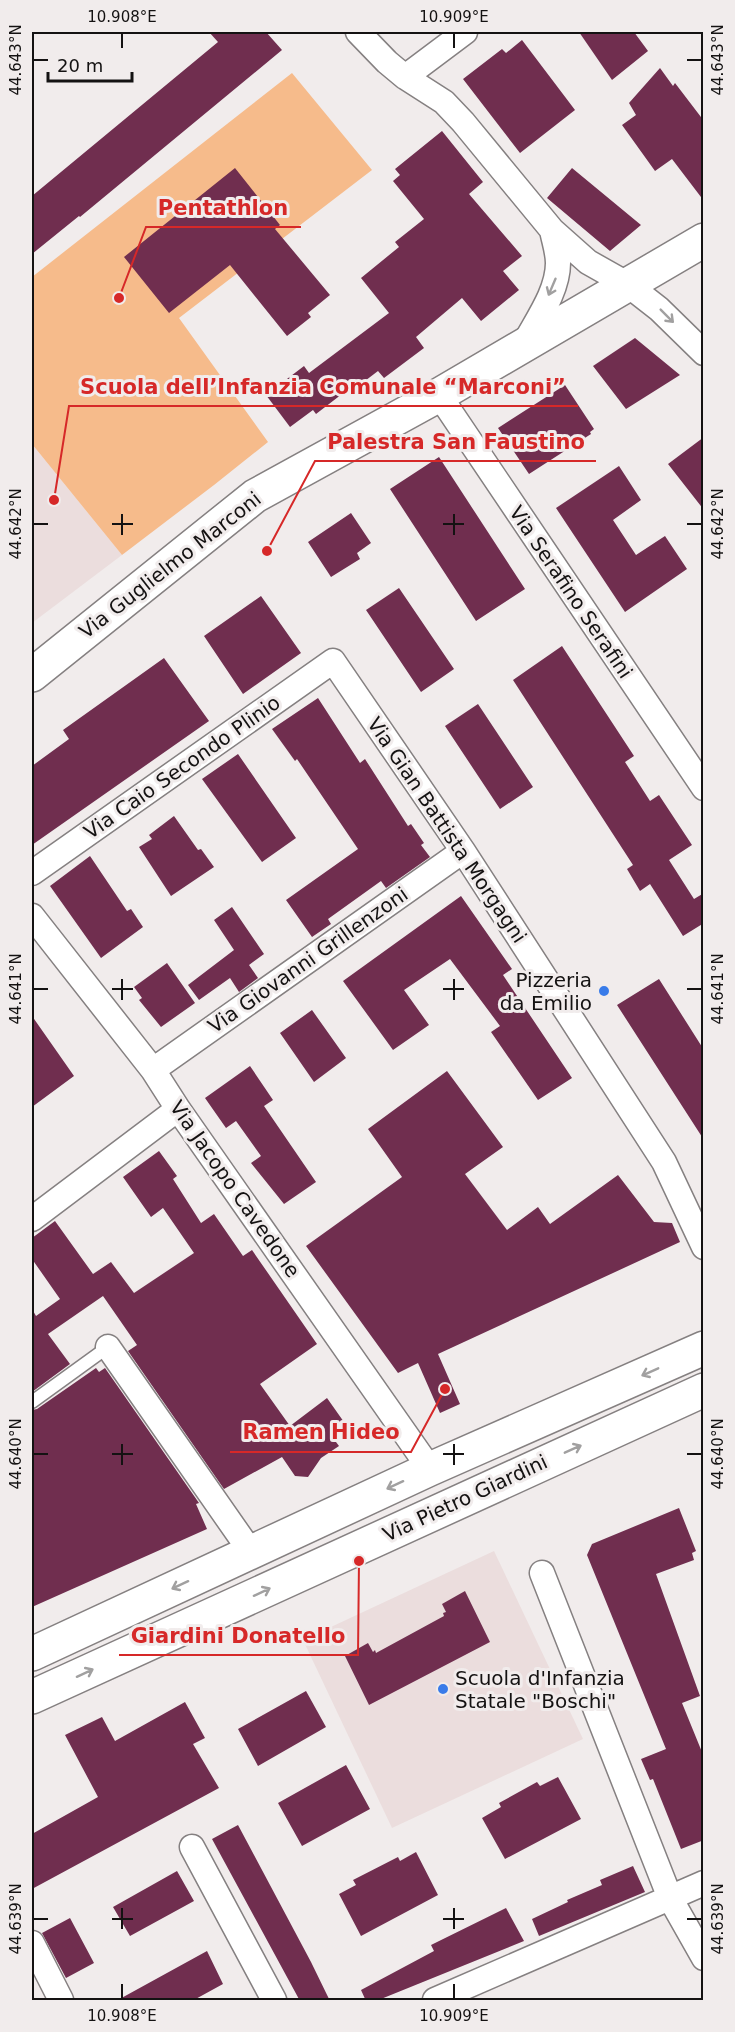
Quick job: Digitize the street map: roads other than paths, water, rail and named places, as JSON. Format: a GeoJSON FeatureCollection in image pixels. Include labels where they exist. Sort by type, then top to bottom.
{"type":"FeatureCollection","features":[{"type":"Feature","properties":{"kind":"street"},"geometry":{"type":"LineString","coordinates":[[358,32],[405,77],[444,102],[552,230],[588,262],[627,284],[659,309],[704,353]]}},
{"type":"Feature","properties":{"kind":"street"},"geometry":{"type":"LineString","coordinates":[[405,77],[465,32]]}},
{"type":"Feature","properties":{"kind":"street"},"geometry":{"type":"LineString","coordinates":[[523,346],[546,304],[556,278],[558,259],[552,230]]}},
{"type":"Feature","properties":{"kind":"street","name":"Via Guglielmo Marconi"},"geometry":{"type":"LineString","coordinates":[[32,675],[255,496],[439,395],[704,240]]}},
{"type":"Feature","properties":{"kind":"street","name":"Via Serafino Serafini"},"geometry":{"type":"LineString","coordinates":[[439,395],[704,788]]}},
{"type":"Feature","properties":{"kind":"street","name":"Via Gian Battista Morgagni"},"geometry":{"type":"LineString","coordinates":[[333,662],[463,851],[664,1162],[704,1247]]}},
{"type":"Feature","properties":{"kind":"street","name":"Via Caio Secondo Plinio"},"geometry":{"type":"LineString","coordinates":[[32,873],[333,662]]}},
{"type":"Feature","properties":{"kind":"street","name":"Via Giovanni Grillenzoni"},"geometry":{"type":"LineString","coordinates":[[153,1070],[463,851]]}},
{"type":"Feature","properties":{"kind":"street","name":"Via Jacopo Cavedone"},"geometry":{"type":"LineString","coordinates":[[32,916],[153,1070],[430,1469]]}},
{"type":"Feature","properties":{"kind":"street"},"geometry":{"type":"LineString","coordinates":[[32,1220],[178,1109]]}},
{"type":"Feature","properties":{"kind":"street"},"geometry":{"type":"LineString","coordinates":[[108,1347],[251,1552]]}},
{"type":"Feature","properties":{"kind":"street","name":"Via Pietro Giardini"},"geometry":{"type":"LineString","coordinates":[[32,1654],[430,1469],[704,1348]]}},
{"type":"Feature","properties":{"kind":"street","name":"Via Pietro Giardini"},"geometry":{"type":"LineString","coordinates":[[32,1697],[704,1390]]}},
{"type":"Feature","properties":{"kind":"street"},"geometry":{"type":"LineString","coordinates":[[542,1573],[670,1898],[704,1958]]}},
{"type":"Feature","properties":{"kind":"street"},"geometry":{"type":"LineString","coordinates":[[192,1847],[274,2001]]}},
{"type":"Feature","properties":{"kind":"street"},"geometry":{"type":"LineString","coordinates":[[435,2001],[704,1883]]}},
{"type":"Feature","properties":{"kind":"street"},"geometry":{"type":"LineString","coordinates":[[32,1943],[61,2001]]}},
{"type":"Feature","properties":{"kind":"lane"},"geometry":{"type":"LineString","coordinates":[[32,1402],[108,1347]]}},
{"type":"Feature","properties":{"kind":"place","name":"Pentathlon"},"geometry":{"type":"Point","coordinates":[119,298]}},
{"type":"Feature","properties":{"kind":"place","name":"Scuola dell’Infanzia Comunale “Marconi”"},"geometry":{"type":"Point","coordinates":[54,500]}},
{"type":"Feature","properties":{"kind":"place","name":"Palestra San Faustino"},"geometry":{"type":"Point","coordinates":[267,551]}},
{"type":"Feature","properties":{"kind":"place","name":"Pizzeria da Emilio"},"geometry":{"type":"Point","coordinates":[604,991]}},
{"type":"Feature","properties":{"kind":"place","name":"Ramen Hideo"},"geometry":{"type":"Point","coordinates":[445,1389]}},
{"type":"Feature","properties":{"kind":"place","name":"Giardini Donatello"},"geometry":{"type":"Point","coordinates":[359,1561]}},
{"type":"Feature","properties":{"kind":"place","name":"Scuola d'Infanzia Statale \"Boschi\""},"geometry":{"type":"Point","coordinates":[443,1689]}}]}
